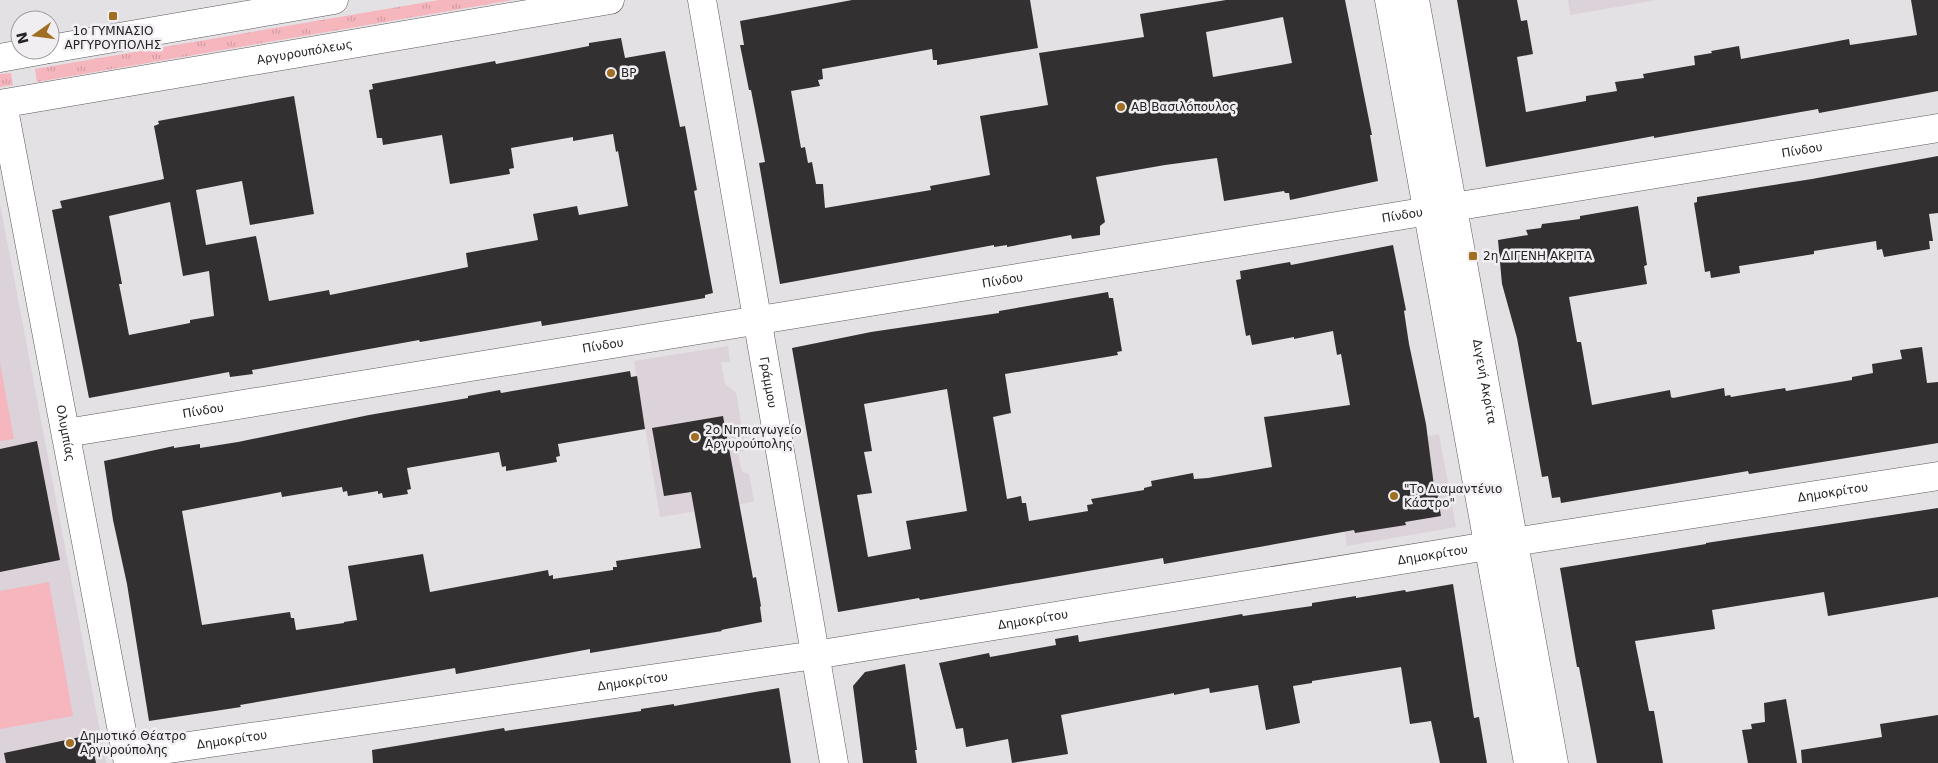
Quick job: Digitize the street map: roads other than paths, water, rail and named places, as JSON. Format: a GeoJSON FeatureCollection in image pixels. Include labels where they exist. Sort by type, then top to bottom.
{"type":"FeatureCollection","features":[{"type":"Feature","properties":{"kind":"street"},"geometry":{"type":"LineString","coordinates":[[60,47],[334,0]]}},
{"type":"Feature","properties":{"kind":"street","name":"Αργυρουπόλεως"},"geometry":{"type":"LineString","coordinates":[[1,104],[610,0]]}},
{"type":"Feature","properties":{"kind":"street","name":"Γράμμου"},"geometry":{"type":"LineString","coordinates":[[702,0],[834,763]]}},
{"type":"Feature","properties":{"kind":"street","name":"Διγενή Ακρίτα"},"geometry":{"type":"LineString","coordinates":[[1389,0],[1440,209],[1501,544],[1554,763]]}},
{"type":"Feature","properties":{"kind":"street","name":"Διγενή Ακρίτα"},"geometry":{"type":"LineString","coordinates":[[1415,0],[1440,209]]}},
{"type":"Feature","properties":{"kind":"street","name":"Ολυμπίας"},"geometry":{"type":"LineString","coordinates":[[1,104],[128,759]]}},
{"type":"Feature","properties":{"kind":"street","name":"Πίνδου"},"geometry":{"type":"LineString","coordinates":[[66,433],[1938,128]]}},
{"type":"Feature","properties":{"kind":"street","name":"Δημοκρίτου"},"geometry":{"type":"LineString","coordinates":[[128,759],[815,654],[1938,476]]}},
{"type":"Feature","properties":{"kind":"street","name":"Διγενή Ακρίτα"},"geometry":{"type":"LineString","coordinates":[[1501,544],[1528,763]]}},
{"type":"Feature","properties":{"kind":"place","name":"1ο ΓΥΜΝΑΣΙΟ ΑΡΓΥΡΟΥΠΟΛΗΣ"},"geometry":{"type":"Point","coordinates":[113,16]}},
{"type":"Feature","properties":{"kind":"place","name":"BP"},"geometry":{"type":"Point","coordinates":[611,73]}},
{"type":"Feature","properties":{"kind":"place","name":"ΑΒ Βασιλόπουλος"},"geometry":{"type":"Point","coordinates":[1121,107]}},
{"type":"Feature","properties":{"kind":"place","name":"2η ΔΙΓΕΝΗ ΑΚΡΙΤΑ"},"geometry":{"type":"Point","coordinates":[1473,256]}},
{"type":"Feature","properties":{"kind":"place","name":"2ο Νηπιαγωγείο Αργυρούπολης"},"geometry":{"type":"Point","coordinates":[695,437]}},
{"type":"Feature","properties":{"kind":"place","name":"\"Το Διαμαντένιο Κάστρο\""},"geometry":{"type":"Point","coordinates":[1394,496]}},
{"type":"Feature","properties":{"kind":"place","name":"Δημοτικό Θέατρο Αργυρούπολης"},"geometry":{"type":"Point","coordinates":[70,743]}}]}
